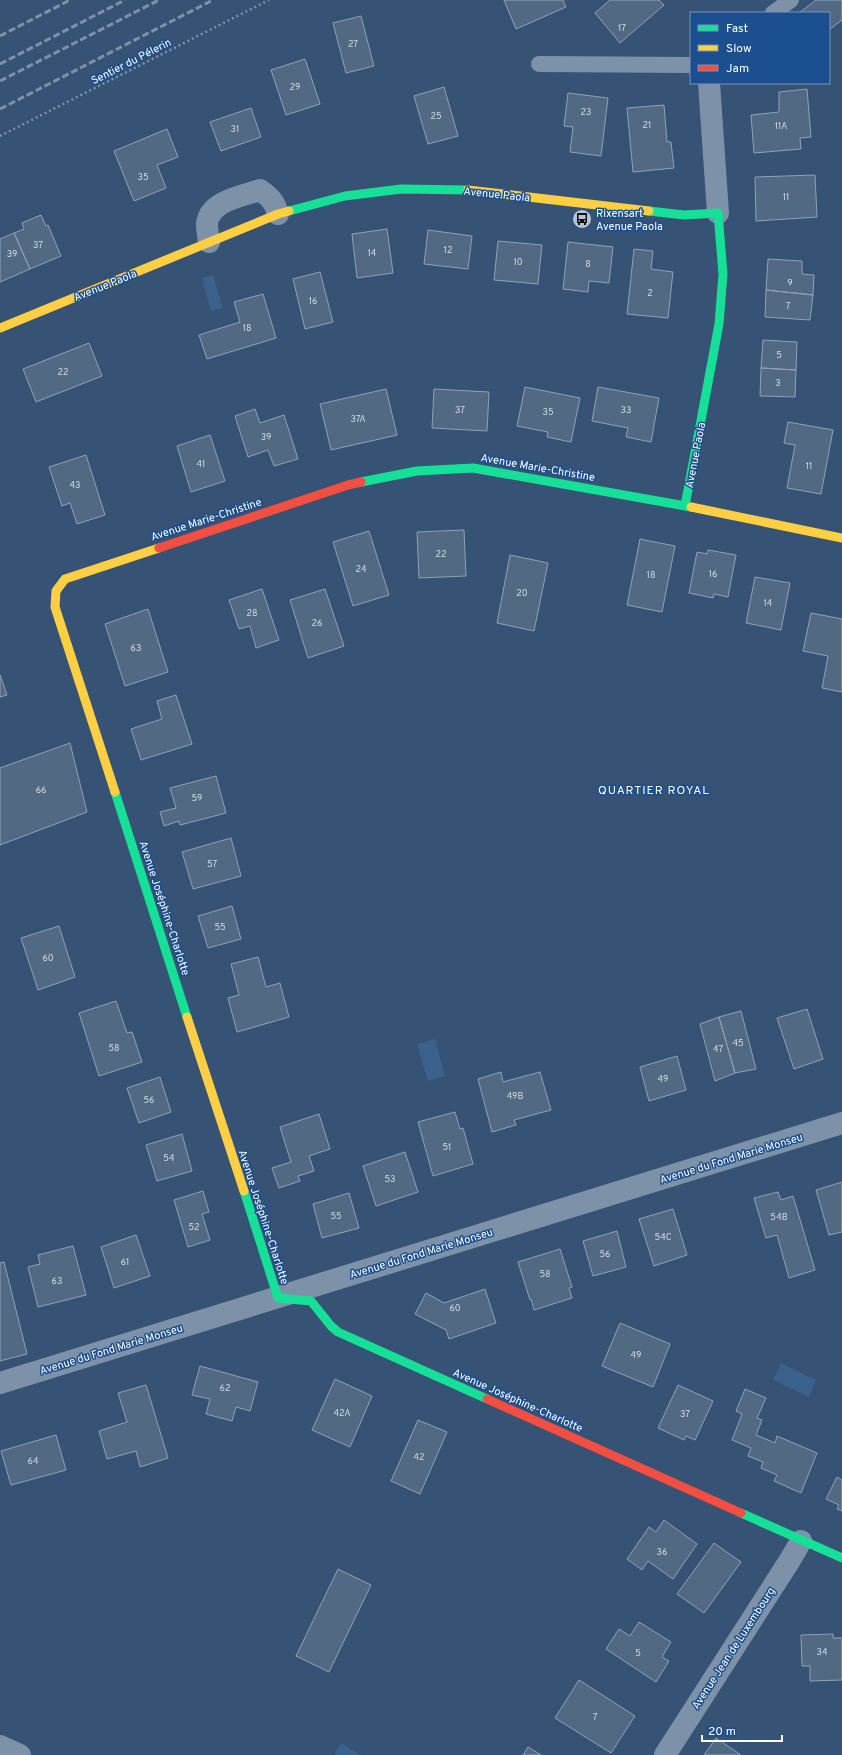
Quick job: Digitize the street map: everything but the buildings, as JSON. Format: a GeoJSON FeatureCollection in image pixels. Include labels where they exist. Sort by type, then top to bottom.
{"type":"FeatureCollection","features":[{"type":"Feature","properties":{"kind":"street","name":"Avenue Paola"},"geometry":{"type":"LineString","coordinates":[[685,506],[719,324],[722,274],[711,85]]}},
{"type":"Feature","properties":{"kind":"street","name":"Avenue Paola"},"geometry":{"type":"LineString","coordinates":[[0,328],[278,214],[345,196],[401,189],[456,189],[684,215],[718,213]]}},
{"type":"Feature","properties":{"kind":"street"},"geometry":{"type":"LineString","coordinates":[[209,242],[207,223],[209,218],[223,202],[260,190],[269,196],[275,203],[278,214]]}},
{"type":"Feature","properties":{"kind":"street","name":"Avenue Marie-Christine"},"geometry":{"type":"LineString","coordinates":[[56,591],[65,579],[348,485],[416,471],[473,468],[685,506],[842,538]]}},
{"type":"Feature","properties":{"kind":"street","name":"Avenue Joséphine-Charlotte"},"geometry":{"type":"LineString","coordinates":[[56,591],[56,607],[278,1298],[311,1301],[331,1326],[338,1332],[801,1541],[842,1558]]}},
{"type":"Feature","properties":{"kind":"street","name":"Avenue du Fond Marie Monseu"},"geometry":{"type":"LineString","coordinates":[[0,1383],[842,1123]]}},
{"type":"Feature","properties":{"kind":"street","name":"Avenue Jean de Luxembourg"},"geometry":{"type":"LineString","coordinates":[[665,1755],[801,1541]]}},
{"type":"Feature","properties":{"kind":"street"},"geometry":{"type":"LineString","coordinates":[[0,1746],[20,1755]]}},
{"type":"Feature","properties":{"kind":"lane"},"geometry":{"type":"LineString","coordinates":[[774,12],[791,0]]}},
{"type":"Feature","properties":{"kind":"lane"},"geometry":{"type":"LineString","coordinates":[[539,64],[690,65]]}},
{"type":"Feature","properties":{"kind":"path","name":"Sentier du Pélerin"},"geometry":{"type":"LineString","coordinates":[[0,136],[269,0]]}},
{"type":"Feature","properties":{"kind":"water"},"geometry":{"type":"Polygon","coordinates":[[[213,275],[223,308],[211,311],[202,278],[213,275]]]}},
{"type":"Feature","properties":{"kind":"water"},"geometry":{"type":"Polygon","coordinates":[[[435,1039],[445,1076],[428,1081],[417,1044],[435,1039]]]}},
{"type":"Feature","properties":{"kind":"water"},"geometry":{"type":"Polygon","coordinates":[[[781,1363],[816,1380],[809,1397],[773,1380],[781,1363]]]}},
{"type":"Feature","properties":{"kind":"water"},"geometry":{"type":"Polygon","coordinates":[[[341,1743],[361,1755],[334,1755],[341,1743]]]}},
{"type":"Feature","properties":{"kind":"railway"},"geometry":{"type":"LineString","coordinates":[[0,36],[70,0]]}},
{"type":"Feature","properties":{"kind":"railway"},"geometry":{"type":"LineString","coordinates":[[0,64],[125,0]]}},
{"type":"Feature","properties":{"kind":"railway"},"geometry":{"type":"LineString","coordinates":[[0,81],[159,0]]}},
{"type":"Feature","properties":{"kind":"railway"},"geometry":{"type":"LineString","coordinates":[[0,109],[213,0]]}},
{"type":"Feature","properties":{"kind":"traffic: fast"},"geometry":{"type":"LineString","coordinates":[[289,211],[345,196],[401,189],[468,190]]}},
{"type":"Feature","properties":{"kind":"traffic: fast"},"geometry":{"type":"LineString","coordinates":[[649,211],[684,215],[718,213],[723,274],[719,324],[685,506]]}},
{"type":"Feature","properties":{"kind":"traffic: fast"},"geometry":{"type":"LineString","coordinates":[[361,482],[417,471],[473,468],[691,507]]}},
{"type":"Feature","properties":{"kind":"traffic: fast"},"geometry":{"type":"LineString","coordinates":[[115,792],[187,1017]]}},
{"type":"Feature","properties":{"kind":"traffic: fast"},"geometry":{"type":"LineString","coordinates":[[244,1191],[278,1298],[311,1301],[331,1326],[338,1332],[487,1399]]}},
{"type":"Feature","properties":{"kind":"traffic: fast"},"geometry":{"type":"LineString","coordinates":[[741,1513],[842,1558]]}},
{"type":"Feature","properties":{"kind":"traffic: slow"},"geometry":{"type":"LineString","coordinates":[[468,190],[649,211]]}},
{"type":"Feature","properties":{"kind":"traffic: slow"},"geometry":{"type":"LineString","coordinates":[[0,328],[278,214],[289,211]]}},
{"type":"Feature","properties":{"kind":"traffic: slow"},"geometry":{"type":"LineString","coordinates":[[691,507],[842,538]]}},
{"type":"Feature","properties":{"kind":"traffic: slow"},"geometry":{"type":"LineString","coordinates":[[115,792],[55,607],[56,591],[65,579],[159,548]]}},
{"type":"Feature","properties":{"kind":"traffic: slow"},"geometry":{"type":"LineString","coordinates":[[187,1017],[244,1191]]}},
{"type":"Feature","properties":{"kind":"traffic: jam"},"geometry":{"type":"LineString","coordinates":[[159,548],[361,482]]}},
{"type":"Feature","properties":{"kind":"traffic: jam"},"geometry":{"type":"LineString","coordinates":[[487,1399],[741,1513]]}},
{"type":"Feature","properties":{"kind":"place","name":"Rixensart Avenue Paola"},"geometry":{"type":"Point","coordinates":[582,219]}},
{"type":"Feature","properties":{"kind":"district","name":"QUARTIER ROYAL"},"geometry":{"type":"Point","coordinates":[654,790]}}]}
